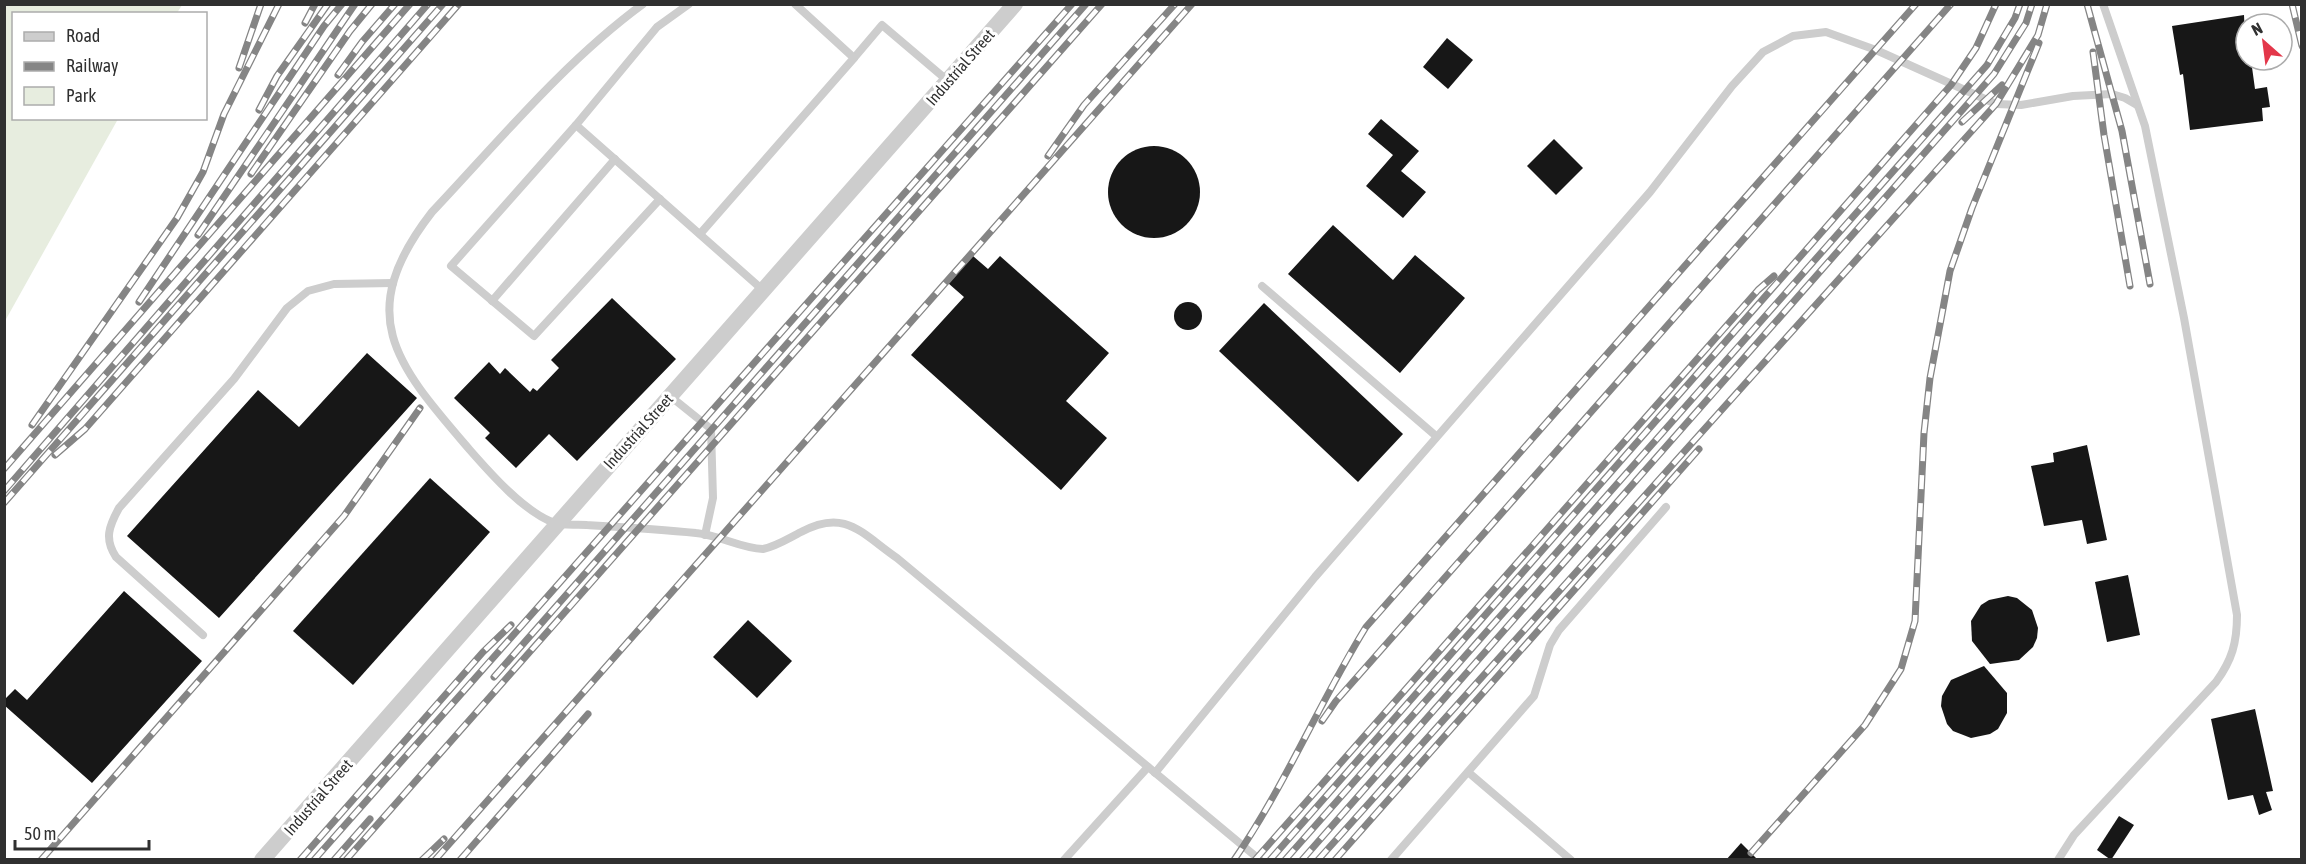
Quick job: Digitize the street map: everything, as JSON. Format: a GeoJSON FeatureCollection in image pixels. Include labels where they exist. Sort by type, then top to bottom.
{"type":"FeatureCollection","features":[{"type":"Feature","properties":{"kind":"street","name":"Industrial Street"},"geometry":{"type":"LineString","coordinates":[[262,860],[1016,4]]}},
{"type":"Feature","properties":{"kind":"lane"},"geometry":{"type":"LineString","coordinates":[[643,4],[610,29],[432,212],[416,233],[393,283],[390,322],[394,344],[402,364],[428,402],[489,472],[528,507],[556,524],[705,535],[762,549],[771,548],[819,522],[831,520],[843,522],[897,558],[1260,860]]}},
{"type":"Feature","properties":{"kind":"lane"},"geometry":{"type":"LineString","coordinates":[[660,199],[534,336],[451,266],[576,125],[657,27],[690,4]]}},
{"type":"Feature","properties":{"kind":"lane"},"geometry":{"type":"LineString","coordinates":[[795,4],[854,58]]}},
{"type":"Feature","properties":{"kind":"lane"},"geometry":{"type":"LineString","coordinates":[[2058,860],[2074,835],[2216,682],[2233,654],[2237,635],[2237,615],[2184,318],[2145,126],[2103,4]]}},
{"type":"Feature","properties":{"kind":"lane"},"geometry":{"type":"LineString","coordinates":[[700,234],[882,25],[948,81]]}},
{"type":"Feature","properties":{"kind":"lane"},"geometry":{"type":"LineString","coordinates":[[1064,860],[1152,770],[1436,436],[1650,192],[1755,58],[1793,36],[1826,32],[1853,40],[1996,104],[2021,105],[2073,96],[2112,94],[2137,105]]}},
{"type":"Feature","properties":{"kind":"lane"},"geometry":{"type":"LineString","coordinates":[[576,125],[764,291]]}},
{"type":"Feature","properties":{"kind":"lane"},"geometry":{"type":"LineString","coordinates":[[492,301],[615,159]]}},
{"type":"Feature","properties":{"kind":"lane"},"geometry":{"type":"LineString","coordinates":[[203,635],[116,557],[109,546],[108,534],[119,508],[234,379],[287,308],[308,291],[334,284],[393,283]]}},
{"type":"Feature","properties":{"kind":"lane"},"geometry":{"type":"LineString","coordinates":[[1262,286],[1436,436]]}},
{"type":"Feature","properties":{"kind":"lane"},"geometry":{"type":"LineString","coordinates":[[670,396],[711,429],[713,498],[705,535]]}},
{"type":"Feature","properties":{"kind":"lane"},"geometry":{"type":"LineString","coordinates":[[1391,860],[1534,696],[1551,645],[1559,630],[1666,507]]}},
{"type":"Feature","properties":{"kind":"lane"},"geometry":{"type":"LineString","coordinates":[[1468,772],[1571,860]]}},
{"type":"Feature","properties":{"kind":"green space"},"geometry":{"type":"Polygon","coordinates":[[[5,4],[182,5],[178,12],[12,12],[12,120],[117,120],[5,321],[5,4]]]}},
{"type":"Feature","properties":{"kind":"building"},"geometry":{"type":"Polygon","coordinates":[[[2234,17],[2234,72],[2253,72],[2255,89],[2267,87],[2270,107],[2262,108],[2263,121],[2190,130],[2183,74],[2180,75],[2172,26],[2234,17]]]}},
{"type":"Feature","properties":{"kind":"building"},"geometry":{"type":"Polygon","coordinates":[[[1447,38],[1473,60],[1448,89],[1423,67],[1447,38]]]}},
{"type":"Feature","properties":{"kind":"building"},"geometry":{"type":"Polygon","coordinates":[[[1381,119],[1419,151],[1401,171],[1426,192],[1403,218],[1366,186],[1393,155],[1368,134],[1381,119]]]}},
{"type":"Feature","properties":{"kind":"building"},"geometry":{"type":"Polygon","coordinates":[[[1554,139],[1583,168],[1556,195],[1527,166],[1554,139]]]}},
{"type":"Feature","properties":{"kind":"building"},"geometry":{"type":"Polygon","coordinates":[[[1154,146],[1172,149],[1187,159],[1197,174],[1200,192],[1197,210],[1187,225],[1172,235],[1154,238],[1136,235],[1121,225],[1111,210],[1108,192],[1111,174],[1121,159],[1136,149],[1154,146]]]}},
{"type":"Feature","properties":{"kind":"building"},"geometry":{"type":"Polygon","coordinates":[[[1333,225],[1393,280],[1415,255],[1465,298],[1400,373],[1288,274],[1333,225]]]}},
{"type":"Feature","properties":{"kind":"building"},"geometry":{"type":"Polygon","coordinates":[[[973,256],[988,269],[1000,256],[1109,353],[1066,401],[1107,438],[1061,490],[911,355],[964,297],[948,283],[973,256]]]}},
{"type":"Feature","properties":{"kind":"building"},"geometry":{"type":"Polygon","coordinates":[[[612,298],[676,359],[577,461],[549,434],[516,468],[485,438],[490,433],[454,398],[489,362],[500,374],[505,368],[530,392],[533,388],[537,391],[559,368],[551,360],[612,298]]]}},
{"type":"Feature","properties":{"kind":"building"},"geometry":{"type":"Polygon","coordinates":[[[1188,302],[1198,306],[1202,316],[1198,326],[1188,330],[1178,326],[1174,316],[1178,306],[1188,302]]]}},
{"type":"Feature","properties":{"kind":"building"},"geometry":{"type":"Polygon","coordinates":[[[1264,303],[1403,434],[1358,482],[1219,351],[1264,303]]]}},
{"type":"Feature","properties":{"kind":"building"},"geometry":{"type":"Polygon","coordinates":[[[367,353],[417,398],[219,618],[127,536],[258,390],[299,427],[367,353]]]}},
{"type":"Feature","properties":{"kind":"building"},"geometry":{"type":"Polygon","coordinates":[[[2087,445],[2107,540],[2087,544],[2082,520],[2044,526],[2031,466],[2054,462],[2053,453],[2087,445]]]}},
{"type":"Feature","properties":{"kind":"building"},"geometry":{"type":"Polygon","coordinates":[[[430,478],[490,532],[353,685],[293,631],[430,478]]]}},
{"type":"Feature","properties":{"kind":"building"},"geometry":{"type":"Polygon","coordinates":[[[2128,575],[2140,635],[2107,642],[2095,582],[2128,575]]]}},
{"type":"Feature","properties":{"kind":"building"},"geometry":{"type":"Polygon","coordinates":[[[124,591],[202,661],[92,783],[4,705],[4,700],[15,689],[27,700],[124,591]]]}},
{"type":"Feature","properties":{"kind":"building"},"geometry":{"type":"Polygon","coordinates":[[[2008,596],[2017,598],[2032,610],[2038,628],[2037,638],[2033,647],[2019,660],[1990,664],[1972,641],[1971,621],[1981,605],[1989,600],[2008,596]]]}},
{"type":"Feature","properties":{"kind":"building"},"geometry":{"type":"Polygon","coordinates":[[[748,620],[792,661],[757,698],[713,657],[748,620]]]}},
{"type":"Feature","properties":{"kind":"building"},"geometry":{"type":"Polygon","coordinates":[[[1984,666],[2007,693],[2007,713],[1998,729],[1990,734],[1971,738],[1953,731],[1947,724],[1941,706],[1942,696],[1951,680],[1984,666]]]}},
{"type":"Feature","properties":{"kind":"building"},"geometry":{"type":"Polygon","coordinates":[[[2255,709],[2273,791],[2266,792],[2272,810],[2259,815],[2253,795],[2228,800],[2211,719],[2255,709]]]}},
{"type":"Feature","properties":{"kind":"building"},"geometry":{"type":"Polygon","coordinates":[[[2119,816],[2134,825],[2111,860],[2097,850],[2119,816]]]}},
{"type":"Feature","properties":{"kind":"building"},"geometry":{"type":"Polygon","coordinates":[[[1741,843],[1758,860],[1726,860],[1741,843]]]}},
{"type":"Feature","properties":{"kind":"railway"},"geometry":{"type":"LineString","coordinates":[[239,68],[261,4]]}},
{"type":"Feature","properties":{"kind":"railway"},"geometry":{"type":"LineString","coordinates":[[32,425],[177,218],[203,172],[224,114],[279,4]]}},
{"type":"Feature","properties":{"kind":"railway"},"geometry":{"type":"LineString","coordinates":[[305,23],[315,4]]}},
{"type":"Feature","properties":{"kind":"railway"},"geometry":{"type":"LineString","coordinates":[[259,110],[277,76],[328,4]]}},
{"type":"Feature","properties":{"kind":"railway"},"geometry":{"type":"LineString","coordinates":[[139,302],[324,26],[342,4]]}},
{"type":"Feature","properties":{"kind":"railway"},"geometry":{"type":"LineString","coordinates":[[198,235],[355,4]]}},
{"type":"Feature","properties":{"kind":"railway"},"geometry":{"type":"LineString","coordinates":[[251,174],[350,31],[372,4]]}},
{"type":"Feature","properties":{"kind":"railway"},"geometry":{"type":"LineString","coordinates":[[338,75],[362,42],[395,4]]}},
{"type":"Feature","properties":{"kind":"railway"},"geometry":{"type":"LineString","coordinates":[[4,469],[410,4]]}},
{"type":"Feature","properties":{"kind":"railway"},"geometry":{"type":"LineString","coordinates":[[4,491],[428,4]]}},
{"type":"Feature","properties":{"kind":"railway"},"geometry":{"type":"LineString","coordinates":[[4,503],[443,4]]}},
{"type":"Feature","properties":{"kind":"railway"},"geometry":{"type":"LineString","coordinates":[[55,455],[85,429],[459,4]]}},
{"type":"Feature","properties":{"kind":"railway"},"geometry":{"type":"LineString","coordinates":[[314,860],[1072,4]]}},
{"type":"Feature","properties":{"kind":"railway"},"geometry":{"type":"LineString","coordinates":[[494,677],[1086,4]]}},
{"type":"Feature","properties":{"kind":"railway"},"geometry":{"type":"LineString","coordinates":[[346,860],[1102,4]]}},
{"type":"Feature","properties":{"kind":"railway"},"geometry":{"type":"LineString","coordinates":[[1048,156],[1084,105],[1175,4]]}},
{"type":"Feature","properties":{"kind":"railway"},"geometry":{"type":"LineString","coordinates":[[435,860],[1192,4]]}},
{"type":"Feature","properties":{"kind":"railway"},"geometry":{"type":"LineString","coordinates":[[1234,860],[1270,803],[1366,627],[1916,4]]}},
{"type":"Feature","properties":{"kind":"railway"},"geometry":{"type":"LineString","coordinates":[[1322,721],[1336,701],[1951,4]]}},
{"type":"Feature","properties":{"kind":"railway"},"geometry":{"type":"LineString","coordinates":[[1270,860],[1951,85],[1976,48],[1996,4]]}},
{"type":"Feature","properties":{"kind":"railway"},"geometry":{"type":"LineString","coordinates":[[1285,860],[1987,65],[2015,18],[2020,4]]}},
{"type":"Feature","properties":{"kind":"railway"},"geometry":{"type":"LineString","coordinates":[[1302,860],[1994,74],[2026,23],[2032,4]]}},
{"type":"Feature","properties":{"kind":"railway"},"geometry":{"type":"LineString","coordinates":[[1318,860],[1996,104],[2038,35],[2047,4]]}},
{"type":"Feature","properties":{"kind":"railway"},"geometry":{"type":"LineString","coordinates":[[2087,4],[2122,131],[2150,284]]}},
{"type":"Feature","properties":{"kind":"railway"},"geometry":{"type":"LineString","coordinates":[[2292,4],[2302,46]]}},
{"type":"Feature","properties":{"kind":"railway"},"geometry":{"type":"LineString","coordinates":[[1751,853],[1865,725],[1901,669],[1915,621],[1924,433],[1930,378],[1950,271],[1972,208],[2039,43]]}},
{"type":"Feature","properties":{"kind":"railway"},"geometry":{"type":"LineString","coordinates":[[2093,52],[2104,135],[2130,286]]}},
{"type":"Feature","properties":{"kind":"railway"},"geometry":{"type":"LineString","coordinates":[[1962,122],[2002,85]]}},
{"type":"Feature","properties":{"kind":"railway"},"geometry":{"type":"LineString","coordinates":[[1255,860],[1758,290],[1774,276]]}},
{"type":"Feature","properties":{"kind":"railway"},"geometry":{"type":"LineString","coordinates":[[41,860],[344,516],[420,408]]}},
{"type":"Feature","properties":{"kind":"railway"},"geometry":{"type":"LineString","coordinates":[[1335,860],[1699,449]]}},
{"type":"Feature","properties":{"kind":"railway"},"geometry":{"type":"LineString","coordinates":[[300,860],[483,652],[511,625]]}},
{"type":"Feature","properties":{"kind":"railway"},"geometry":{"type":"LineString","coordinates":[[460,860],[588,714]]}},
{"type":"Feature","properties":{"kind":"railway"},"geometry":{"type":"LineString","coordinates":[[334,860],[370,819]]}},
{"type":"Feature","properties":{"kind":"railway"},"geometry":{"type":"LineString","coordinates":[[422,860],[444,839]]}}]}
